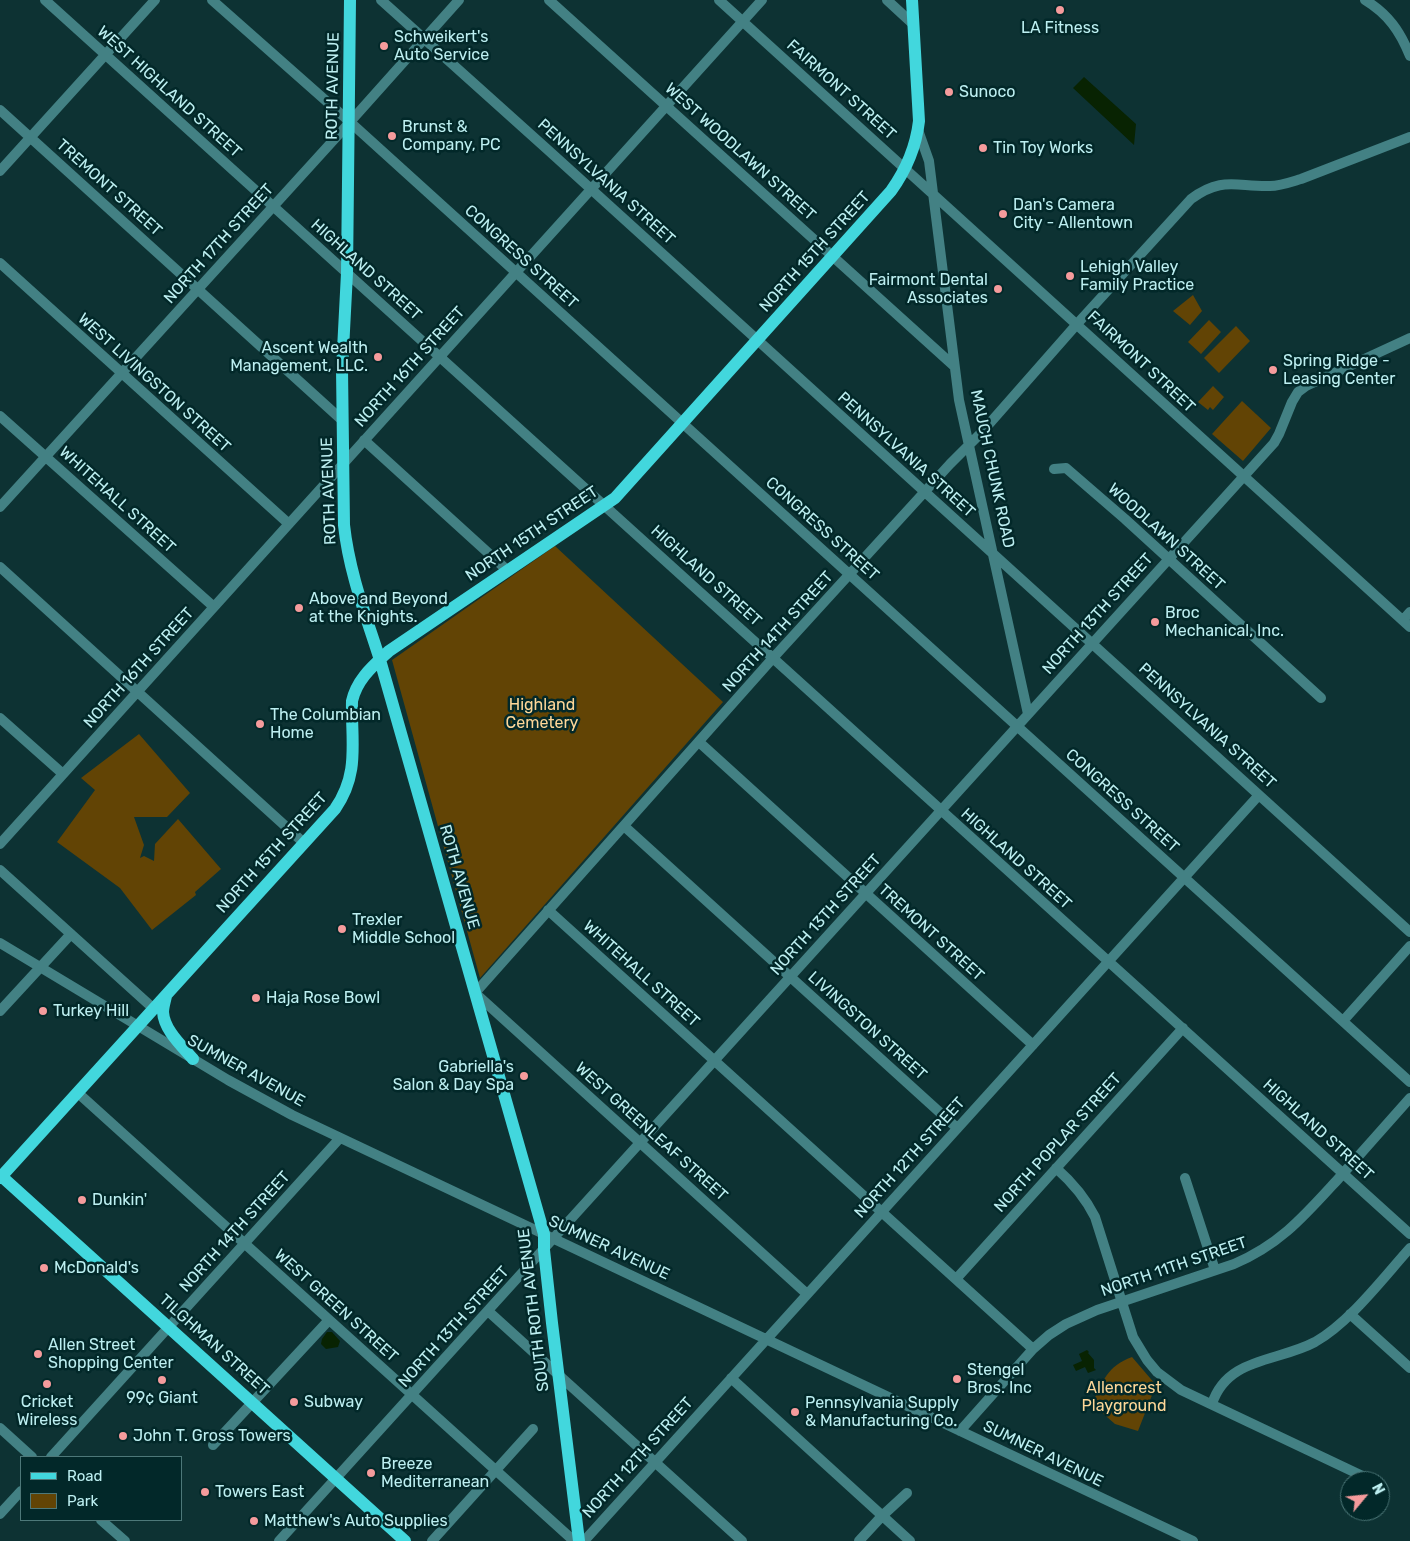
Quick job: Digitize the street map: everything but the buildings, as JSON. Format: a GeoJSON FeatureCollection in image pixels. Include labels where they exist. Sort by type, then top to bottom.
{"type":"FeatureCollection","features":[{"type":"Feature","properties":{"kind":"main road","name":"ROTH AVENUE"},"geometry":{"type":"LineString","coordinates":[[350,0],[347,273],[342,355],[344,526],[346,546],[350,566],[380,660],[475,993]]}},
{"type":"Feature","properties":{"kind":"main road","name":"MAUCH CHUNK ROAD"},"geometry":{"type":"LineString","coordinates":[[905,168],[913,151],[918,130],[919,108],[912,0]]}},
{"type":"Feature","properties":{"kind":"main road","name":"NORTH 15TH STREET"},"geometry":{"type":"LineString","coordinates":[[1,1176],[335,809],[347,789],[353,766],[352,701],[354,691],[363,676],[389,651],[615,498],[884,201],[905,168]]}},
{"type":"Feature","properties":{"kind":"main road","name":"SOUTH ROTH AVENUE"},"geometry":{"type":"LineString","coordinates":[[475,993],[549,1236],[544,1250],[579,1541]]}},
{"type":"Feature","properties":{"kind":"main road"},"geometry":{"type":"LineString","coordinates":[[167,994],[163,1010],[165,1022],[193,1059]]}},
{"type":"Feature","properties":{"kind":"main road","name":"TILGHMAN STREET"},"geometry":{"type":"LineString","coordinates":[[1,1176],[405,1541]]}},
{"type":"Feature","properties":{"kind":"street","name":"WEST HIGHLAND STREET"},"geometry":{"type":"LineString","coordinates":[[45,0],[274,206]]}},
{"type":"Feature","properties":{"kind":"street"},"geometry":{"type":"LineString","coordinates":[[0,171],[155,0]]}},
{"type":"Feature","properties":{"kind":"street","name":"CONGRESS STREET"},"geometry":{"type":"LineString","coordinates":[[212,0],[350,122],[1410,1082]]}},
{"type":"Feature","properties":{"kind":"street","name":"PENNSYLVANIA STREET"},"geometry":{"type":"LineString","coordinates":[[381,0],[1410,932]]}},
{"type":"Feature","properties":{"kind":"street","name":"NORTH 17TH STREET"},"geometry":{"type":"LineString","coordinates":[[0,507],[459,0]]}},
{"type":"Feature","properties":{"kind":"street","name":"WEST WOODLAWN STREET"},"geometry":{"type":"LineString","coordinates":[[549,0],[954,366]]}},
{"type":"Feature","properties":{"kind":"street","name":"FAIRMONT STREET"},"geometry":{"type":"LineString","coordinates":[[719,0],[1406,623]]}},
{"type":"Feature","properties":{"kind":"street","name":"NORTH 16TH STREET"},"geometry":{"type":"LineString","coordinates":[[0,844],[762,0]]}},
{"type":"Feature","properties":{"kind":"street"},"geometry":{"type":"LineString","coordinates":[[887,0],[913,24]]}},
{"type":"Feature","properties":{"kind":"street"},"geometry":{"type":"LineString","coordinates":[[1365,0],[1379,9],[1392,22],[1402,36],[1410,56]]}},
{"type":"Feature","properties":{"kind":"street","name":"TREMONT STREET"},"geometry":{"type":"LineString","coordinates":[[0,110],[343,421]]}},
{"type":"Feature","properties":{"kind":"street","name":"MAUCH CHUNK ROAD"},"geometry":{"type":"LineString","coordinates":[[918,130],[929,161],[954,366],[968,445],[1028,714]]}},
{"type":"Feature","properties":{"kind":"street","name":"NORTH 14TH STREET"},"geometry":{"type":"LineString","coordinates":[[475,993],[774,658],[982,432],[1191,199],[1201,191],[1221,184],[1272,186],[1284,184],[1410,137]]}},
{"type":"Feature","properties":{"kind":"street","name":"HIGHLAND STREET"},"geometry":{"type":"LineString","coordinates":[[274,206],[1410,1234]]}},
{"type":"Feature","properties":{"kind":"street"},"geometry":{"type":"LineString","coordinates":[[937,229],[945,219],[956,215]]}},
{"type":"Feature","properties":{"kind":"street","name":"WEST LIVINGSTON STREET"},"geometry":{"type":"LineString","coordinates":[[0,263],[289,524]]}},
{"type":"Feature","properties":{"kind":"street","name":"NORTH 13TH STREET"},"geometry":{"type":"LineString","coordinates":[[549,1236],[640,1143],[1244,476],[1274,442],[1298,392],[1306,386],[1410,338]]}},
{"type":"Feature","properties":{"kind":"street","name":"WHITEHALL STREET"},"geometry":{"type":"LineString","coordinates":[[0,416],[214,607]]}},
{"type":"Feature","properties":{"kind":"street"},"geometry":{"type":"LineString","coordinates":[[364,440],[507,570]]}},
{"type":"Feature","properties":{"kind":"street","name":"WOODLAWN STREET"},"geometry":{"type":"LineString","coordinates":[[1054,469],[1066,468],[1321,698]]}},
{"type":"Feature","properties":{"kind":"street"},"geometry":{"type":"LineString","coordinates":[[0,566],[304,842]]}},
{"type":"Feature","properties":{"kind":"street"},"geometry":{"type":"LineString","coordinates":[[1406,623],[1410,612]]}},
{"type":"Feature","properties":{"kind":"street"},"geometry":{"type":"LineString","coordinates":[[0,718],[63,774]]}},
{"type":"Feature","properties":{"kind":"street","name":"TREMONT STREET"},"geometry":{"type":"LineString","coordinates":[[699,742],[1033,1045]]}},
{"type":"Feature","properties":{"kind":"street","name":"NORTH 12TH STREET"},"geometry":{"type":"LineString","coordinates":[[584,1541],[1259,795]]}},
{"type":"Feature","properties":{"kind":"street","name":"LIVINGSTON STREET"},"geometry":{"type":"LineString","coordinates":[[624,826],[957,1128]]}},
{"type":"Feature","properties":{"kind":"street"},"geometry":{"type":"LineString","coordinates":[[0,870],[154,1009]]}},
{"type":"Feature","properties":{"kind":"street","name":"WHITEHALL STREET"},"geometry":{"type":"LineString","coordinates":[[548,910],[1033,1349]]}},
{"type":"Feature","properties":{"kind":"street"},"geometry":{"type":"LineString","coordinates":[[0,1011],[71,934]]}},
{"type":"Feature","properties":{"kind":"street","name":"SUMNER AVENUE"},"geometry":{"type":"LineString","coordinates":[[0,943],[270,1104],[1192,1541]]}},
{"type":"Feature","properties":{"kind":"street"},"geometry":{"type":"LineString","coordinates":[[1343,1021],[1410,946]]}},
{"type":"Feature","properties":{"kind":"street","name":"WEST GREENLEAF STREET"},"geometry":{"type":"LineString","coordinates":[[475,993],[807,1294]]}},
{"type":"Feature","properties":{"kind":"street","name":"NORTH POPLAR STREET"},"geometry":{"type":"LineString","coordinates":[[956,1279],[1183,1028]]}},
{"type":"Feature","properties":{"kind":"street","name":"WEST GREEN STREET"},"geometry":{"type":"LineString","coordinates":[[78,1092],[574,1541]]}},
{"type":"Feature","properties":{"kind":"street","name":"NORTH 11TH STREET"},"geometry":{"type":"LineString","coordinates":[[960,1431],[1033,1349],[1049,1335],[1078,1317],[1250,1257],[1277,1241],[1306,1214],[1410,1098]]}},
{"type":"Feature","properties":{"kind":"street","name":"NORTH 14TH STREET"},"geometry":{"type":"LineString","coordinates":[[53,1456],[340,1138]]}},
{"type":"Feature","properties":{"kind":"street"},"geometry":{"type":"LineString","coordinates":[[1056,1168],[1080,1191],[1095,1217],[1133,1337],[1157,1372],[1181,1390],[1352,1471]]}},
{"type":"Feature","properties":{"kind":"street"},"geometry":{"type":"LineString","coordinates":[[1185,1178],[1215,1270]]}},
{"type":"Feature","properties":{"kind":"street"},"geometry":{"type":"LineString","coordinates":[[1212,1404],[1220,1386],[1236,1371],[1315,1342],[1330,1332],[1350,1314],[1410,1248]]}},
{"type":"Feature","properties":{"kind":"street","name":"NORTH 13TH STREET"},"geometry":{"type":"LineString","coordinates":[[279,1541],[544,1250]]}},
{"type":"Feature","properties":{"kind":"street"},"geometry":{"type":"LineString","coordinates":[[488,1311],[742,1541]]}},
{"type":"Feature","properties":{"kind":"street"},"geometry":{"type":"LineString","coordinates":[[1350,1314],[1410,1368]]}},
{"type":"Feature","properties":{"kind":"street"},"geometry":{"type":"LineString","coordinates":[[213,1445],[329,1320]]}},
{"type":"Feature","properties":{"kind":"street"},"geometry":{"type":"LineString","coordinates":[[731,1378],[910,1541]]}},
{"type":"Feature","properties":{"kind":"street"},"geometry":{"type":"LineString","coordinates":[[0,1428],[31,1456]]}},
{"type":"Feature","properties":{"kind":"street"},"geometry":{"type":"LineString","coordinates":[[432,1541],[533,1429]]}},
{"type":"Feature","properties":{"kind":"street"},"geometry":{"type":"LineString","coordinates":[[0,1514],[20,1492]]}},
{"type":"Feature","properties":{"kind":"street"},"geometry":{"type":"LineString","coordinates":[[859,1541],[907,1493]]}},
{"type":"Feature","properties":{"kind":"street"},"geometry":{"type":"LineString","coordinates":[[102,1521],[124,1541]]}},
{"type":"Feature","properties":{"kind":"green space"},"geometry":{"type":"Polygon","coordinates":[[[1193,295],[1202,311],[1190,325],[1173,311],[1193,295]]]}},
{"type":"Feature","properties":{"kind":"green space"},"geometry":{"type":"Polygon","coordinates":[[[1209,320],[1221,332],[1201,354],[1188,342],[1209,320]]]}},
{"type":"Feature","properties":{"kind":"green space"},"geometry":{"type":"Polygon","coordinates":[[[1236,326],[1250,341],[1219,373],[1204,358],[1236,326]]]}},
{"type":"Feature","properties":{"kind":"green space"},"geometry":{"type":"Polygon","coordinates":[[[1213,386],[1224,397],[1213,410],[1210,407],[1208,410],[1198,402],[1213,386]]]}},
{"type":"Feature","properties":{"kind":"green space"},"geometry":{"type":"Polygon","coordinates":[[[1242,401],[1271,428],[1243,461],[1212,434],[1242,401]]]}},
{"type":"Feature","properties":{"kind":"green space","name":"Highland Cemetery"},"geometry":{"type":"Polygon","coordinates":[[[555,546],[723,702],[480,978],[392,660],[555,546]]]}},
{"type":"Feature","properties":{"kind":"green space"},"geometry":{"type":"Polygon","coordinates":[[[139,734],[190,793],[167,817],[134,817],[144,845],[140,858],[144,856],[154,861],[155,844],[178,819],[221,869],[195,892],[196,895],[152,930],[120,888],[57,842],[95,790],[81,778],[139,734]]]}},
{"type":"Feature","properties":{"kind":"green space","name":"Allencrest Playground"},"geometry":{"type":"Polygon","coordinates":[[[1132,1357],[1156,1385],[1138,1431],[1115,1424],[1092,1404],[1103,1381],[1111,1370],[1132,1357]]]}},
{"type":"Feature","properties":{"kind":"shaded area"},"geometry":{"type":"Polygon","coordinates":[[[1084,77],[1136,124],[1134,145],[1073,88],[1084,77]]]}},
{"type":"Feature","properties":{"kind":"shaded area"},"geometry":{"type":"Polygon","coordinates":[[[327,1332],[332,1332],[340,1341],[338,1347],[326,1349],[321,1344],[327,1332]]]}},
{"type":"Feature","properties":{"kind":"shaded area"},"geometry":{"type":"Polygon","coordinates":[[[1087,1350],[1094,1360],[1094,1368],[1096,1370],[1088,1373],[1085,1367],[1076,1371],[1073,1365],[1082,1361],[1079,1354],[1087,1350]]]}},
{"type":"Feature","properties":{"kind":"place","name":"LA Fitness"},"geometry":{"type":"Point","coordinates":[1060,10]}},
{"type":"Feature","properties":{"kind":"place","name":"Schweikert's Auto Service"},"geometry":{"type":"Point","coordinates":[384,46]}},
{"type":"Feature","properties":{"kind":"place","name":"Sunoco"},"geometry":{"type":"Point","coordinates":[949,92]}},
{"type":"Feature","properties":{"kind":"place","name":"Brunst & Company, PC"},"geometry":{"type":"Point","coordinates":[392,136]}},
{"type":"Feature","properties":{"kind":"place","name":"Tin Toy Works"},"geometry":{"type":"Point","coordinates":[983,148]}},
{"type":"Feature","properties":{"kind":"place","name":"Dan's Camera City - Allentown"},"geometry":{"type":"Point","coordinates":[1003,214]}},
{"type":"Feature","properties":{"kind":"place","name":"Lehigh Valley Family Practice"},"geometry":{"type":"Point","coordinates":[1070,276]}},
{"type":"Feature","properties":{"kind":"place","name":"Fairmont Dental Associates"},"geometry":{"type":"Point","coordinates":[998,289]}},
{"type":"Feature","properties":{"kind":"place","name":"Ascent Wealth Management, LLC."},"geometry":{"type":"Point","coordinates":[378,357]}},
{"type":"Feature","properties":{"kind":"place","name":"Spring Ridge - Leasing Center"},"geometry":{"type":"Point","coordinates":[1273,370]}},
{"type":"Feature","properties":{"kind":"place","name":"Above and Beyond at the Knights."},"geometry":{"type":"Point","coordinates":[299,608]}},
{"type":"Feature","properties":{"kind":"place","name":"Broc Mechanical, Inc."},"geometry":{"type":"Point","coordinates":[1155,622]}},
{"type":"Feature","properties":{"kind":"place","name":"The Columbian Home"},"geometry":{"type":"Point","coordinates":[260,724]}},
{"type":"Feature","properties":{"kind":"place","name":"Trexler Middle School"},"geometry":{"type":"Point","coordinates":[342,929]}},
{"type":"Feature","properties":{"kind":"place","name":"Haja Rose Bowl"},"geometry":{"type":"Point","coordinates":[256,998]}},
{"type":"Feature","properties":{"kind":"place","name":"Turkey Hill"},"geometry":{"type":"Point","coordinates":[43,1011]}},
{"type":"Feature","properties":{"kind":"place","name":"Gabriella's Salon & Day Spa"},"geometry":{"type":"Point","coordinates":[524,1076]}},
{"type":"Feature","properties":{"kind":"place","name":"Dunkin'"},"geometry":{"type":"Point","coordinates":[82,1200]}},
{"type":"Feature","properties":{"kind":"place","name":"McDonald's"},"geometry":{"type":"Point","coordinates":[44,1268]}},
{"type":"Feature","properties":{"kind":"place","name":"Allen Street Shopping Center"},"geometry":{"type":"Point","coordinates":[38,1354]}},
{"type":"Feature","properties":{"kind":"place","name":"Stengel Bros. Inc"},"geometry":{"type":"Point","coordinates":[957,1379]}},
{"type":"Feature","properties":{"kind":"place","name":"99¢ Giant"},"geometry":{"type":"Point","coordinates":[162,1380]}},
{"type":"Feature","properties":{"kind":"place","name":"Cricket Wireless"},"geometry":{"type":"Point","coordinates":[47,1384]}},
{"type":"Feature","properties":{"kind":"place","name":"Subway"},"geometry":{"type":"Point","coordinates":[294,1402]}},
{"type":"Feature","properties":{"kind":"place","name":"Pennsylvania Supply & Manufacturing Co."},"geometry":{"type":"Point","coordinates":[795,1412]}},
{"type":"Feature","properties":{"kind":"place","name":"John T. Gross Towers"},"geometry":{"type":"Point","coordinates":[123,1436]}},
{"type":"Feature","properties":{"kind":"place","name":"Breeze Mediterranean"},"geometry":{"type":"Point","coordinates":[371,1473]}},
{"type":"Feature","properties":{"kind":"place","name":"Towers East"},"geometry":{"type":"Point","coordinates":[205,1492]}},
{"type":"Feature","properties":{"kind":"place","name":"Matthew's Auto Supplies"},"geometry":{"type":"Point","coordinates":[254,1521]}}]}
